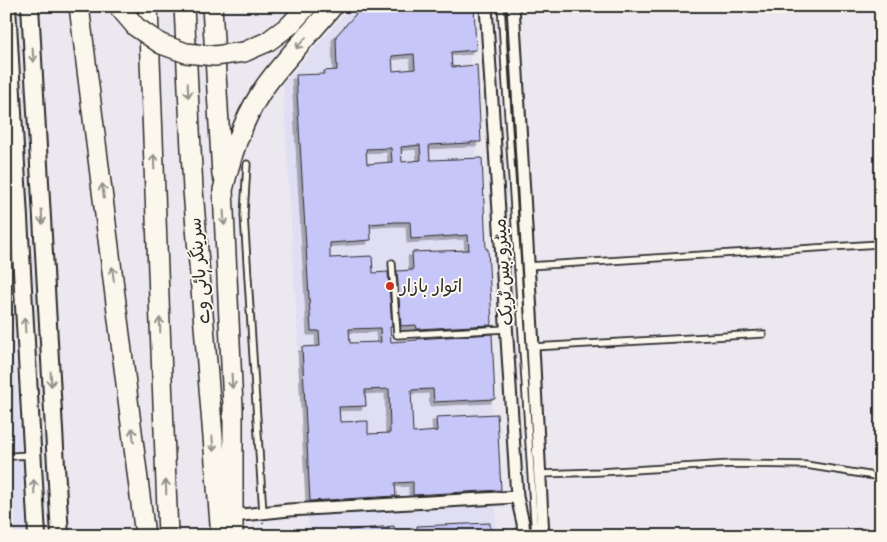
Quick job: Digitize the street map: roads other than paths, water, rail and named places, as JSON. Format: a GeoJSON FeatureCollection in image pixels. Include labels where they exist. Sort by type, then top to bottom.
{"type":"FeatureCollection","features":[{"type":"Feature","properties":{"kind":"highway"},"geometry":{"type":"LineString","coordinates":[[79,6],[145,536]]}},
{"type":"Feature","properties":{"kind":"highway"},"geometry":{"type":"LineString","coordinates":[[119,6],[136,27],[161,44],[186,53],[215,56],[244,52],[268,42],[290,24],[306,6]]}},
{"type":"Feature","properties":{"kind":"highway"},"geometry":{"type":"LineString","coordinates":[[148,6],[168,536]]}},
{"type":"Feature","properties":{"kind":"highway","name":"سرینگر ہائی وے"},"geometry":{"type":"LineString","coordinates":[[184,6],[193,190],[221,536]]}},
{"type":"Feature","properties":{"kind":"highway"},"geometry":{"type":"LineString","coordinates":[[212,6],[234,407],[233,536]]}},
{"type":"Feature","properties":{"kind":"highway"},"geometry":{"type":"LineString","coordinates":[[223,190],[237,141],[260,93],[279,68],[333,6]]}},
{"type":"Feature","properties":{"kind":"main road"},"geometry":{"type":"LineString","coordinates":[[7,6],[14,174],[37,536]]}},
{"type":"Feature","properties":{"kind":"main road"},"geometry":{"type":"LineString","coordinates":[[30,6],[60,536]]}},
{"type":"Feature","properties":{"kind":"main road"},"geometry":{"type":"LineString","coordinates":[[27,357],[50,355]]}},
{"type":"Feature","properties":{"kind":"street"},"geometry":{"type":"LineString","coordinates":[[486,6],[517,496],[535,530]]}},
{"type":"Feature","properties":{"kind":"street"},"geometry":{"type":"LineString","coordinates":[[513,6],[540,474],[535,530]]}},
{"type":"Feature","properties":{"kind":"street"},"geometry":{"type":"LineString","coordinates":[[233,516],[263,512],[517,496]]}},
{"type":"Feature","properties":{"kind":"street"},"geometry":{"type":"LineString","coordinates":[[524,536],[535,530]]}},
{"type":"Feature","properties":{"kind":"lane","name":"میٹرو بس ٹریک"},"geometry":{"type":"LineString","coordinates":[[500,6],[535,530]]}},
{"type":"Feature","properties":{"kind":"lane"},"geometry":{"type":"LineString","coordinates":[[247,164],[244,215],[263,512]]}},
{"type":"Feature","properties":{"kind":"lane"},"geometry":{"type":"LineString","coordinates":[[528,266],[879,244]]}},
{"type":"Feature","properties":{"kind":"lane"},"geometry":{"type":"LineString","coordinates":[[392,263],[396,335],[506,329]]}},
{"type":"Feature","properties":{"kind":"lane"},"geometry":{"type":"LineString","coordinates":[[533,347],[763,334]]}},
{"type":"Feature","properties":{"kind":"lane"},"geometry":{"type":"LineString","coordinates":[[6,458],[33,455]]}},
{"type":"Feature","properties":{"kind":"lane"},"geometry":{"type":"LineString","coordinates":[[540,474],[731,464],[806,465],[881,477]]}},
{"type":"Feature","properties":{"kind":"place","name":"اتوار بازار"},"geometry":{"type":"Point","coordinates":[390,286]}}]}
